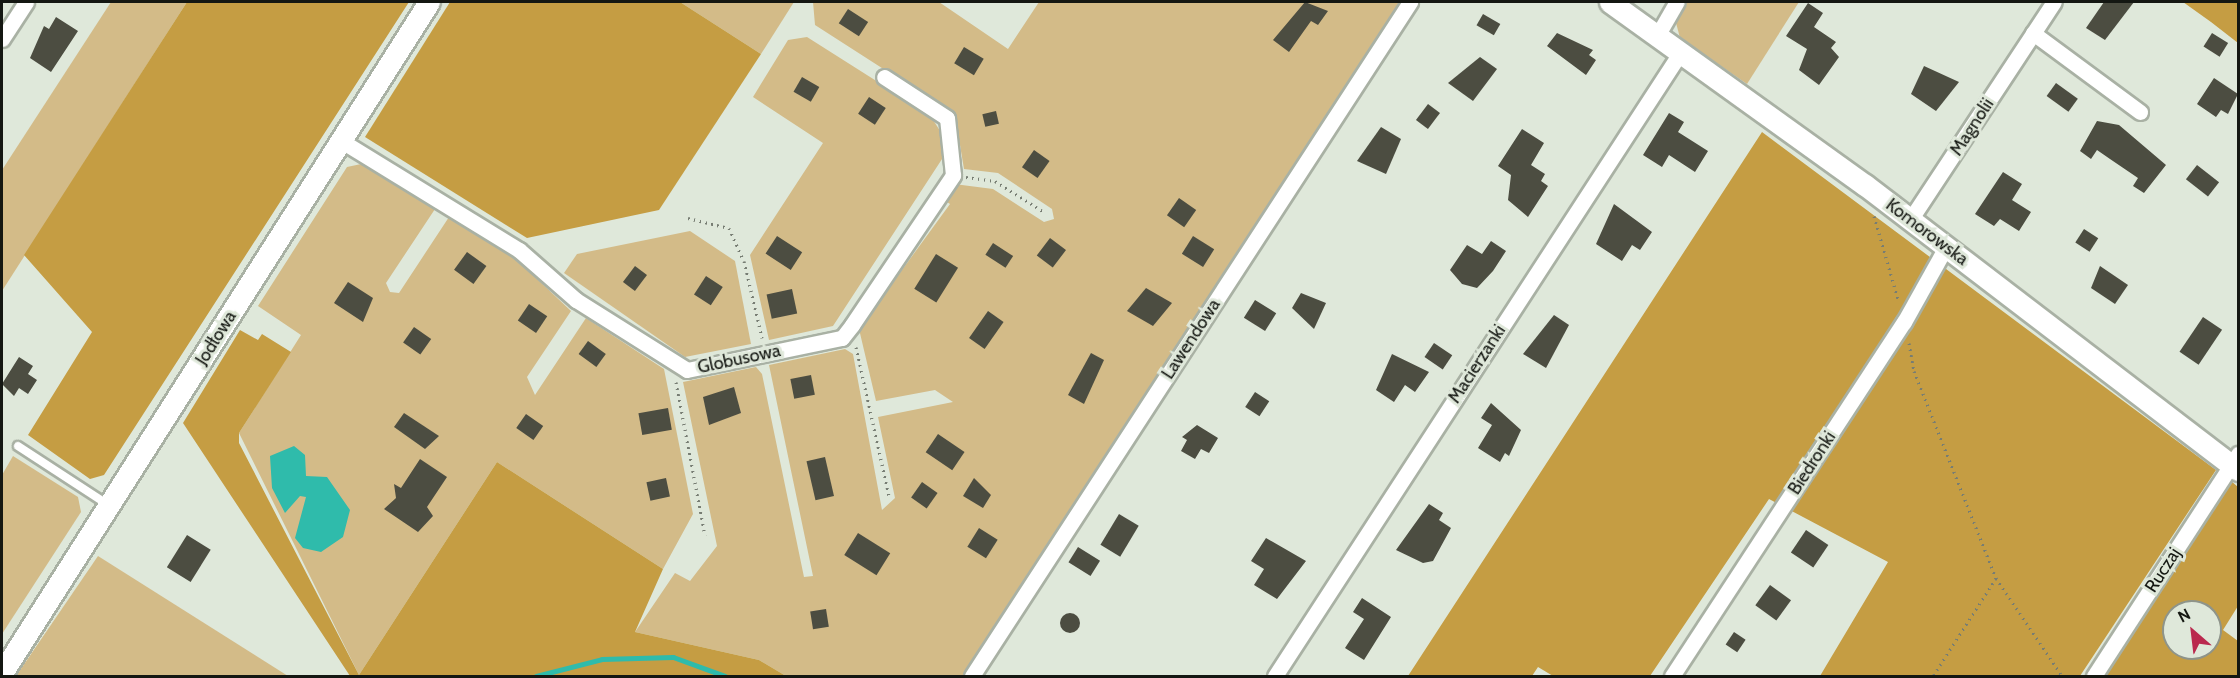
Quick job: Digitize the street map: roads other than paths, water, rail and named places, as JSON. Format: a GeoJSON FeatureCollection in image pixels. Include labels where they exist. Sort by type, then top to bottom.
{"type":"FeatureCollection","features":[{"type":"Feature","properties":{"kind":"street"},"geometry":{"type":"LineString","coordinates":[[2,39],[26,2]]}},
{"type":"Feature","properties":{"kind":"street","name":"Jodłowa"},"geometry":{"type":"LineString","coordinates":[[2,673],[111,506],[429,2]]}},
{"type":"Feature","properties":{"kind":"street","name":"Lawendowa"},"geometry":{"type":"LineString","coordinates":[[972,676],[1410,2]]}},
{"type":"Feature","properties":{"kind":"street","name":"Komorowska"},"geometry":{"type":"LineString","coordinates":[[1610,2],[1865,185],[2236,463]]}},
{"type":"Feature","properties":{"kind":"street"},"geometry":{"type":"LineString","coordinates":[[1657,36],[1677,2]]}},
{"type":"Feature","properties":{"kind":"street","name":"Magnolii"},"geometry":{"type":"LineString","coordinates":[[1910,220],[2054,2]]}},
{"type":"Feature","properties":{"kind":"street"},"geometry":{"type":"LineString","coordinates":[[2033,33],[2140,112]]}},
{"type":"Feature","properties":{"kind":"street","name":"Macierzanki"},"geometry":{"type":"LineString","coordinates":[[1275,676],[1680,53]]}},
{"type":"Feature","properties":{"kind":"street","name":"Globusowa"},"geometry":{"type":"LineString","coordinates":[[340,140],[519,249],[576,300],[687,370],[842,338],[953,175],[947,118],[884,77]]}},
{"type":"Feature","properties":{"kind":"street","name":"Biedronki"},"geometry":{"type":"LineString","coordinates":[[1672,676],[1905,322],[1946,247]]}},
{"type":"Feature","properties":{"kind":"street","name":"Ruczaj"},"geometry":{"type":"LineString","coordinates":[[2094,676],[2236,463]]}},
{"type":"Feature","properties":{"kind":"lane"},"geometry":{"type":"LineString","coordinates":[[18,446],[111,506]]}},
{"type":"Feature","properties":{"kind":"water"},"geometry":{"type":"Polygon","coordinates":[[[294,446],[305,455],[306,476],[327,477],[350,510],[343,537],[321,552],[303,548],[295,538],[306,497],[300,496],[285,513],[272,488],[270,456],[294,446]]]}},
{"type":"Feature","properties":{"kind":"waterway"},"geometry":{"type":"LineString","coordinates":[[536,676],[602,659],[673,657],[725,676]]}}]}
